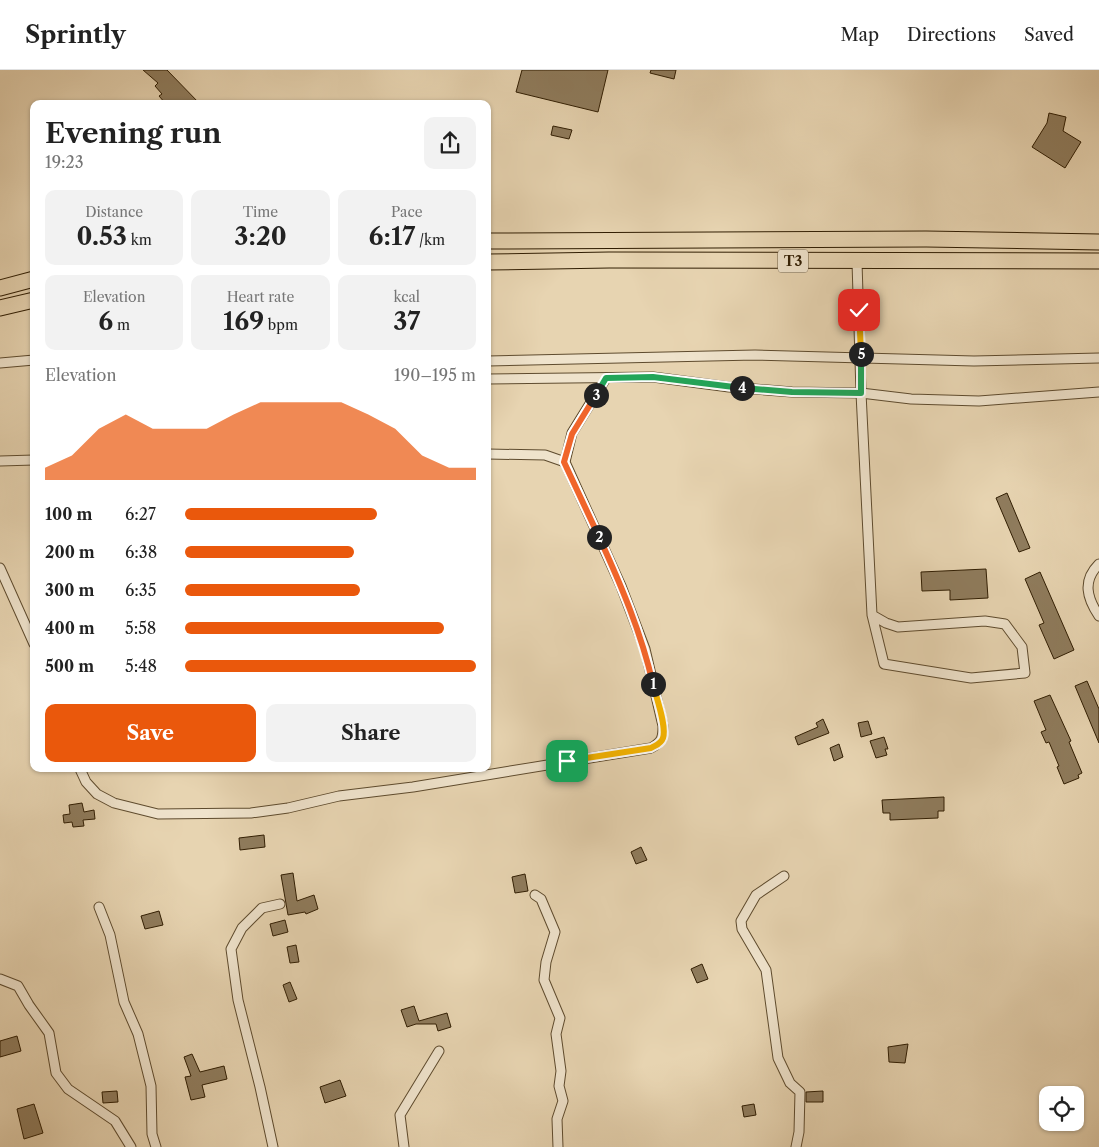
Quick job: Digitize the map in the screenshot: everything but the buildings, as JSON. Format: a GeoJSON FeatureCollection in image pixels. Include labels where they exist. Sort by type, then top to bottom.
{"type":"FeatureCollection","features":[{"type":"Feature","properties":{"kind":"highway","name":"T3"},"geometry":{"type":"LineString","coordinates":[[491,240],[886,239],[1099,242]]}},
{"type":"Feature","properties":{"kind":"highway","name":"T3"},"geometry":{"type":"LineString","coordinates":[[491,262],[609,260],[1099,261]]}},
{"type":"Feature","properties":{"kind":"highway"},"geometry":{"type":"LineString","coordinates":[[0,288],[30,280]]}},
{"type":"Feature","properties":{"kind":"highway"},"geometry":{"type":"LineString","coordinates":[[0,308],[30,301]]}},
{"type":"Feature","properties":{"kind":"street"},"geometry":{"type":"LineString","coordinates":[[857,262],[861,393],[872,615],[884,664],[971,678],[1025,673],[1022,647],[1005,624],[985,621],[898,627],[872,615]]}},
{"type":"Feature","properties":{"kind":"street"},"geometry":{"type":"LineString","coordinates":[[491,361],[755,355],[974,361],[1099,358]]}},
{"type":"Feature","properties":{"kind":"street"},"geometry":{"type":"LineString","coordinates":[[0,363],[30,360]]}},
{"type":"Feature","properties":{"kind":"street"},"geometry":{"type":"LineString","coordinates":[[491,379],[653,377],[729,387],[792,392],[861,393],[911,399],[979,401],[1099,392]]}},
{"type":"Feature","properties":{"kind":"street"},"geometry":{"type":"LineString","coordinates":[[81,772],[86,782],[97,794],[114,803],[158,814],[251,813],[288,808],[339,796],[413,787],[651,748],[660,743],[664,737],[664,726],[645,649],[621,586],[564,462],[572,434],[606,378]]}},
{"type":"Feature","properties":{"kind":"street"},"geometry":{"type":"LineString","coordinates":[[491,454],[546,455],[564,462]]}},
{"type":"Feature","properties":{"kind":"street"},"geometry":{"type":"LineString","coordinates":[[0,461],[30,460]]}},
{"type":"Feature","properties":{"kind":"street"},"geometry":{"type":"LineString","coordinates":[[1099,564],[1093,570],[1087,585],[1093,607],[1099,616]]}},
{"type":"Feature","properties":{"kind":"street"},"geometry":{"type":"LineString","coordinates":[[0,568],[30,635]]}},
{"type":"Feature","properties":{"kind":"street"},"geometry":{"type":"LineString","coordinates":[[784,876],[756,895],[741,921],[742,929],[766,970],[778,1058],[790,1083],[800,1092],[799,1132],[796,1147]]}},
{"type":"Feature","properties":{"kind":"street"},"geometry":{"type":"LineString","coordinates":[[535,895],[541,899],[555,932],[546,962],[544,980],[560,1018],[556,1034],[561,1071],[559,1086],[563,1101],[557,1119],[558,1147]]}},
{"type":"Feature","properties":{"kind":"street"},"geometry":{"type":"LineString","coordinates":[[273,1147],[238,1000],[231,961],[231,949],[242,928],[262,908],[280,904]]}},
{"type":"Feature","properties":{"kind":"street"},"geometry":{"type":"LineString","coordinates":[[99,907],[115,954],[124,1002],[138,1034],[151,1086],[152,1134],[156,1147]]}},
{"type":"Feature","properties":{"kind":"street"},"geometry":{"type":"LineString","coordinates":[[0,978],[18,986],[28,1006],[49,1033],[56,1073],[68,1089],[115,1121],[131,1147]]}},
{"type":"Feature","properties":{"kind":"street"},"geometry":{"type":"LineString","coordinates":[[404,1147],[400,1115],[439,1051]]}},
{"type":"Feature","properties":{"kind":"route"},"geometry":{"type":"LineString","coordinates":[[567,761],[651,748],[660,743],[664,737],[664,726],[645,649],[621,586],[564,462],[572,434],[606,378],[653,377],[729,387],[792,392],[861,393],[859,310]]}}]}
